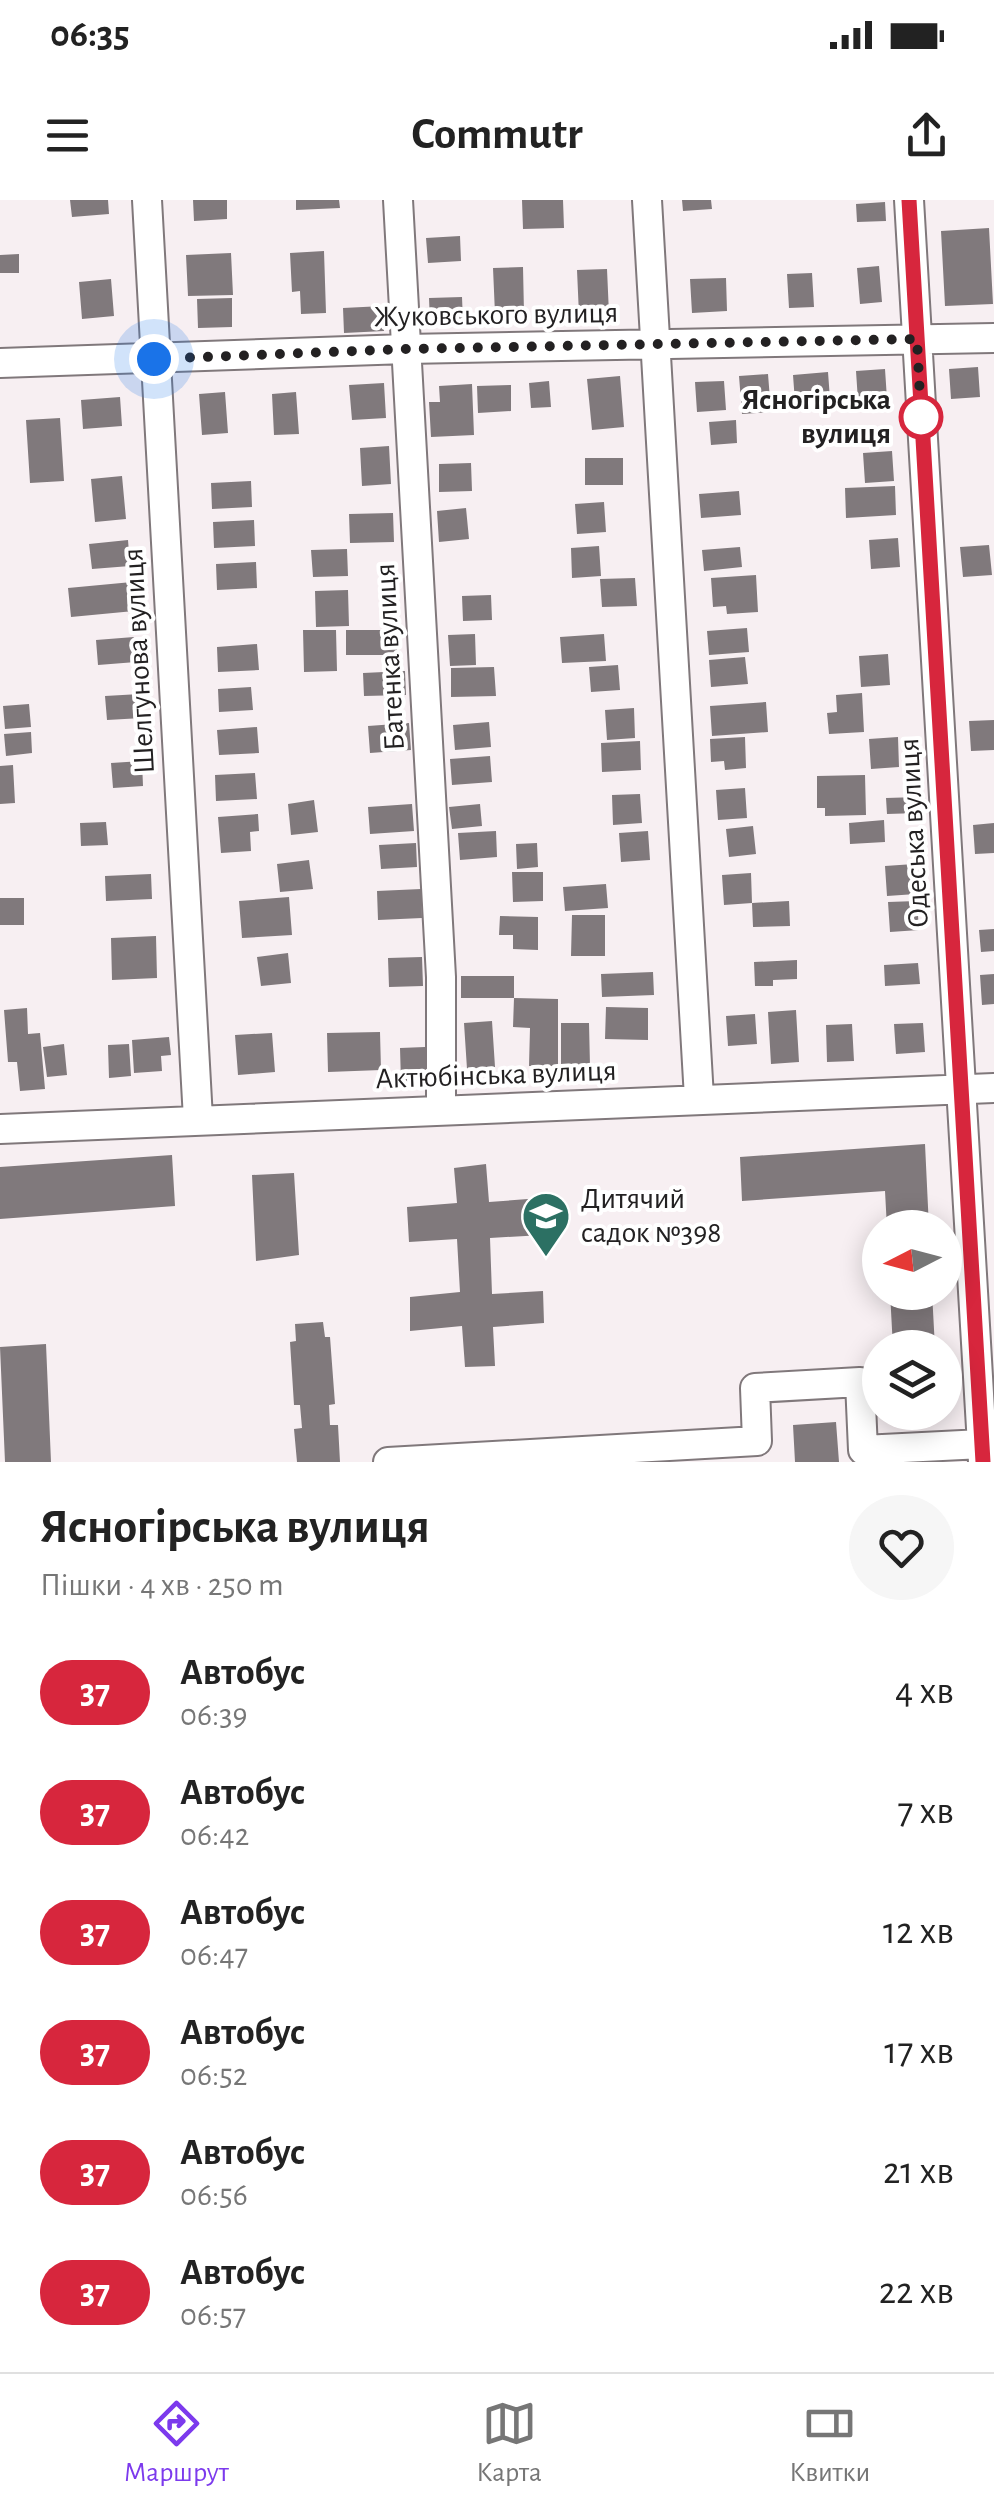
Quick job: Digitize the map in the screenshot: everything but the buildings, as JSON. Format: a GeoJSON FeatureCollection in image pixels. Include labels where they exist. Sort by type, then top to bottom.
{"type":"FeatureCollection","features":[{"type":"Feature","properties":{"kind":"street","name":"Шелгунова вулиця"},"geometry":{"type":"LineString","coordinates":[[147,200],[198,1119]]}},
{"type":"Feature","properties":{"kind":"street","name":"Батенка вулиця"},"geometry":{"type":"LineString","coordinates":[[398,200],[441,977],[441,1110]]}},
{"type":"Feature","properties":{"kind":"street"},"geometry":{"type":"LineString","coordinates":[[647,200],[699,1098]]}},
{"type":"Feature","properties":{"kind":"street","name":"Одеська вулиця"},"geometry":{"type":"LineString","coordinates":[[909,200],[982,1453]]}},
{"type":"Feature","properties":{"kind":"street","name":"Жуковського вулиця"},"geometry":{"type":"LineString","coordinates":[[0,363],[406,349],[994,338]]}},
{"type":"Feature","properties":{"kind":"street","name":"Актюбінська вулиця"},"geometry":{"type":"LineString","coordinates":[[0,1129],[994,1088]]}},
{"type":"Feature","properties":{"kind":"street"},"geometry":{"type":"LineString","coordinates":[[388,1462],[757,1441],[755,1388],[860,1382],[863,1450],[982,1453]]}},
{"type":"Feature","properties":{"kind":"bus line","name":"37"},"geometry":{"type":"LineString","coordinates":[[909,200],[983,1462]]}},
{"type":"Feature","properties":{"kind":"place","name":"Ясногірська вулиця"},"geometry":{"type":"Point","coordinates":[921,417]}},
{"type":"Feature","properties":{"kind":"place","name":"Дитячий садок №398"},"geometry":{"type":"Point","coordinates":[546,1258]}},
{"type":"Feature","properties":{"kind":"route"},"geometry":{"type":"LineString","coordinates":[[154,359],[406,349],[917,339],[921,417]]}}]}
